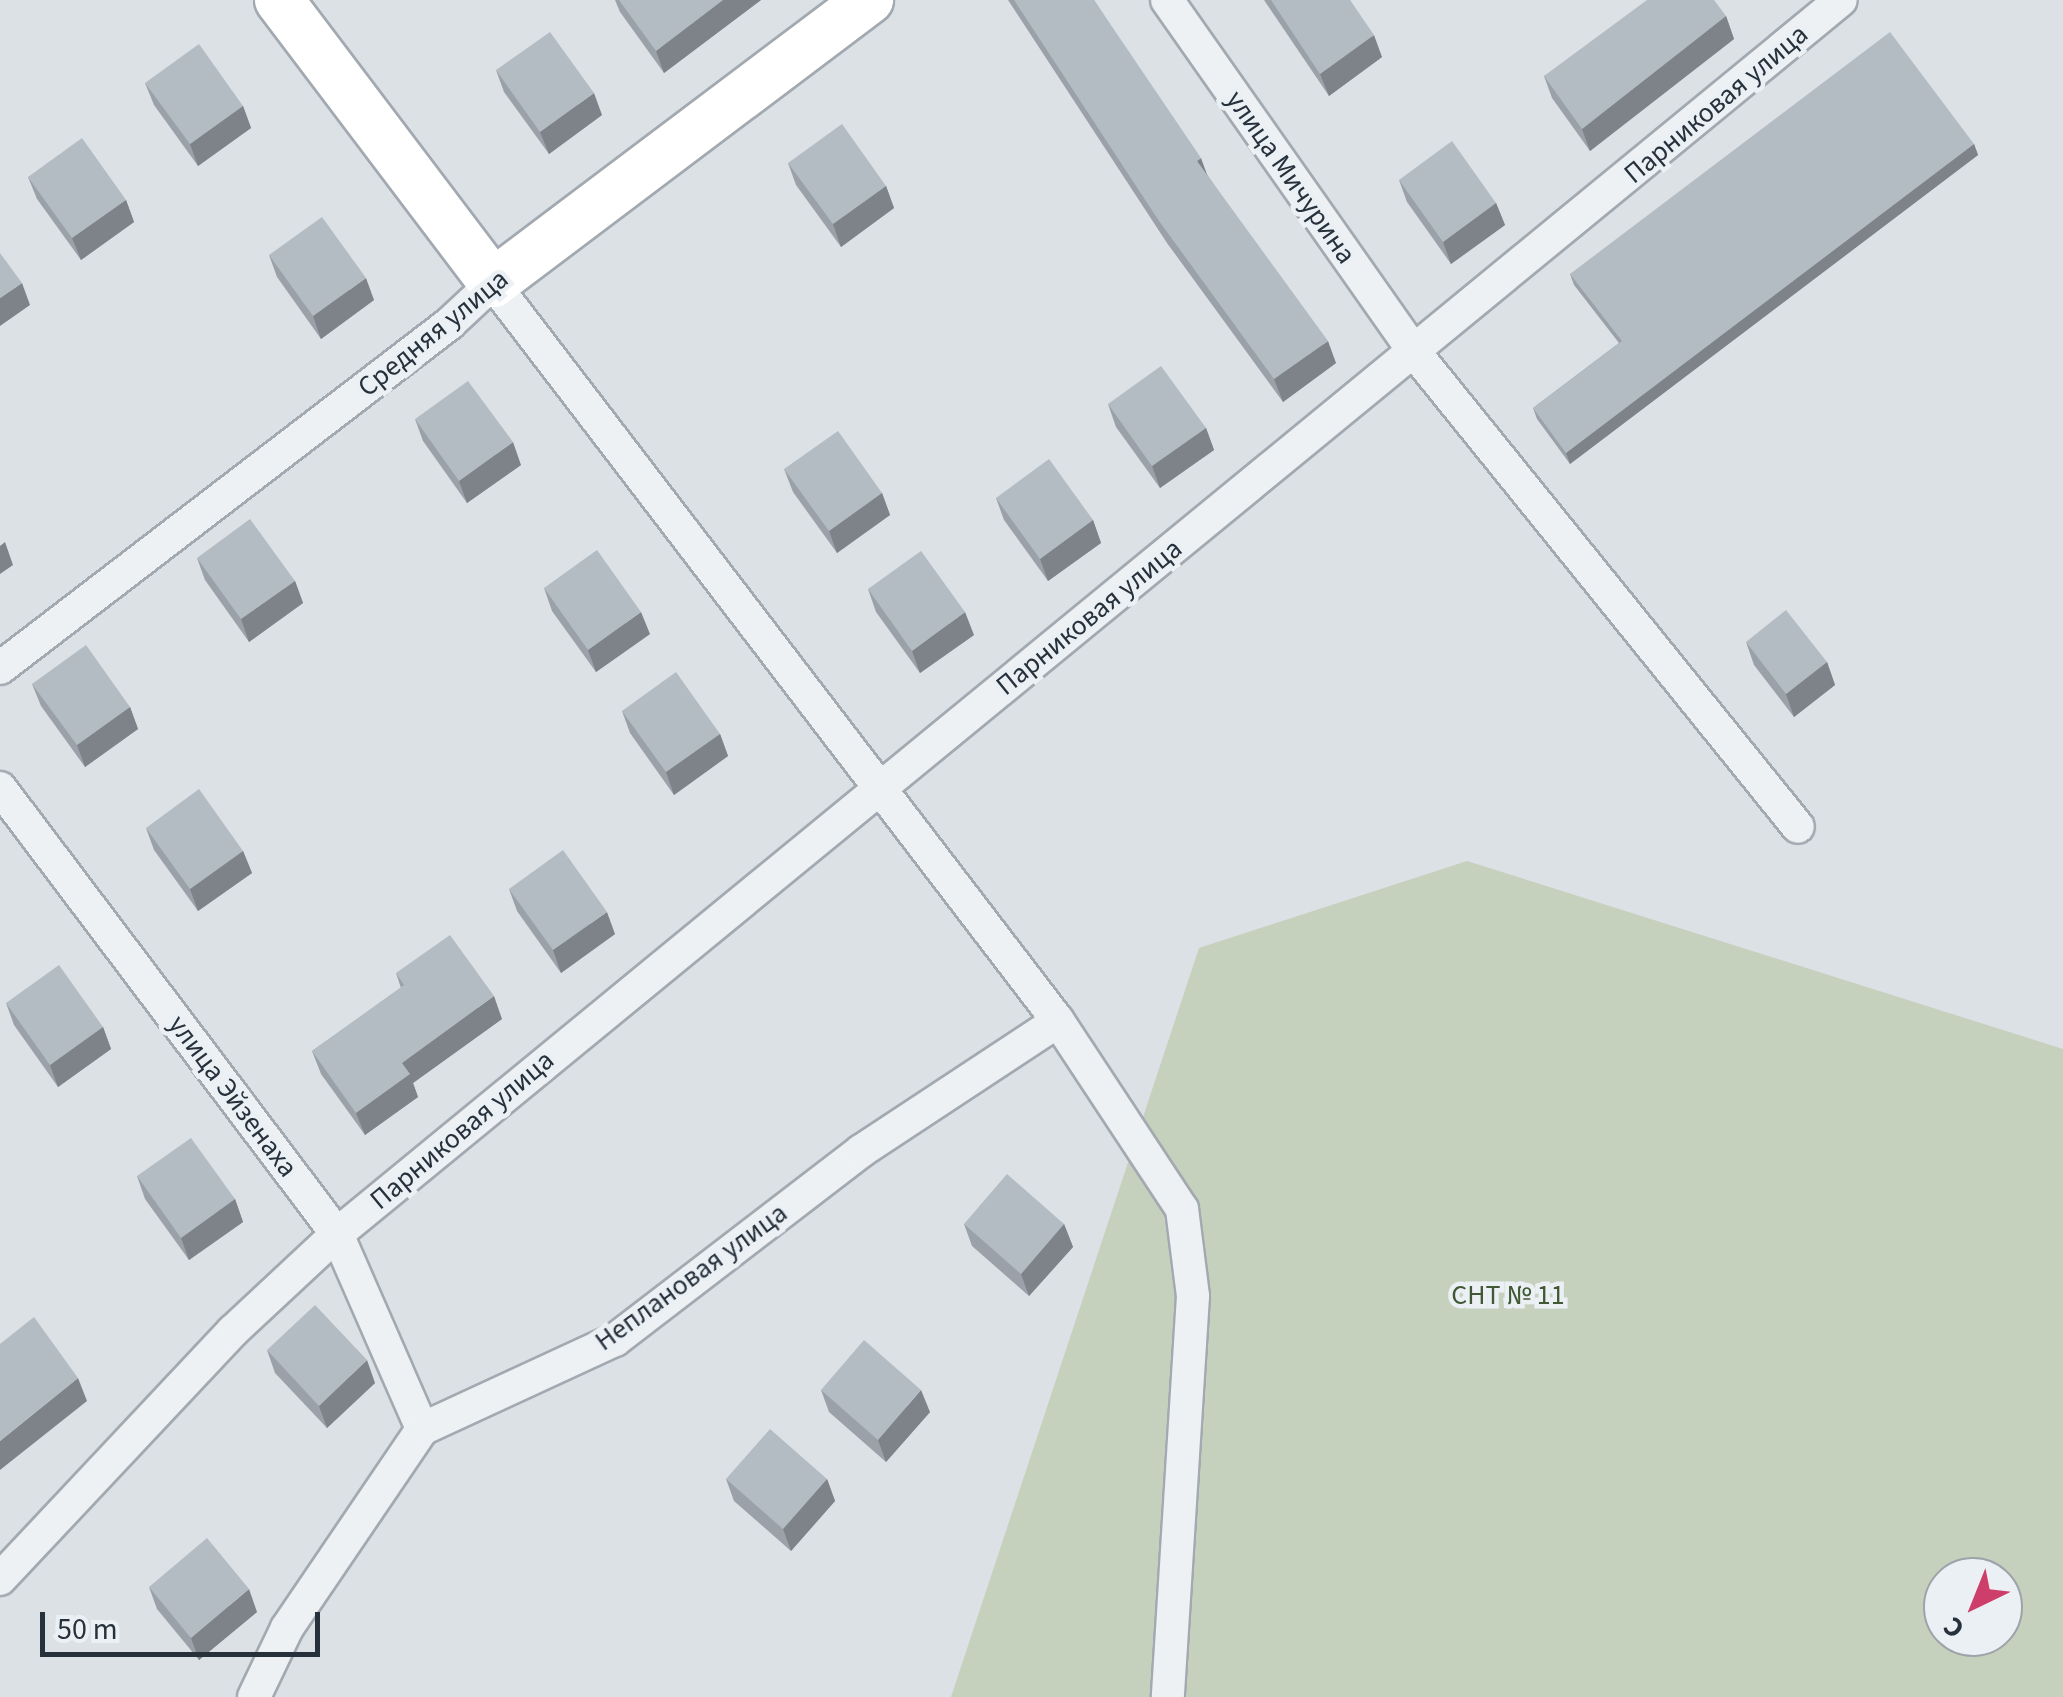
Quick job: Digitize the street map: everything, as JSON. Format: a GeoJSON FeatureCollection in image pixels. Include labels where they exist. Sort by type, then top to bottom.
{"type":"FeatureCollection","features":[{"type":"Feature","properties":{"kind":"main road"},"geometry":{"type":"LineString","coordinates":[[279,0],[493,283]]}},
{"type":"Feature","properties":{"kind":"main road","name":"Средняя улица"},"geometry":{"type":"LineString","coordinates":[[493,283],[869,0]]}},
{"type":"Feature","properties":{"kind":"street","name":"улица Мичурина"},"geometry":{"type":"LineString","coordinates":[[1167,0],[1415,353],[1798,827]]}},
{"type":"Feature","properties":{"kind":"street","name":"Парниковая улица"},"geometry":{"type":"LineString","coordinates":[[0,1579],[232,1331],[337,1234],[1841,0]]}},
{"type":"Feature","properties":{"kind":"street","name":"Средняя улица"},"geometry":{"type":"LineString","coordinates":[[0,668],[449,324],[493,283]]}},
{"type":"Feature","properties":{"kind":"street"},"geometry":{"type":"LineString","coordinates":[[493,283],[1058,1021],[1182,1208],[1193,1296],[1168,1697]]}},
{"type":"Feature","properties":{"kind":"street","name":"улица Эйзенаха"},"geometry":{"type":"LineString","coordinates":[[0,788],[337,1234],[422,1430]]}},
{"type":"Feature","properties":{"kind":"street","name":"Неплановая улица"},"geometry":{"type":"LineString","coordinates":[[422,1430],[614,1340],[861,1151],[1058,1021]]}},
{"type":"Feature","properties":{"kind":"street"},"geometry":{"type":"LineString","coordinates":[[254,1697],[287,1628],[422,1430]]}},
{"type":"Feature","properties":{"kind":"green space","name":"СНТ № 11"},"geometry":{"type":"Polygon","coordinates":[[[1467,861],[2063,1049],[2063,1697],[951,1697],[1199,948],[1467,861]]]}},
{"type":"Feature","properties":{"kind":"building"},"geometry":{"type":"Polygon","coordinates":[[[619,0],[723,0],[656,51],[619,0]]]}},
{"type":"Feature","properties":{"kind":"building"},"geometry":{"type":"Polygon","coordinates":[[[1014,0],[1094,0],[1201,158],[1197,161],[1328,341],[1274,379],[1159,221],[1014,0]]]}},
{"type":"Feature","properties":{"kind":"building"},"geometry":{"type":"Polygon","coordinates":[[[1271,0],[1350,0],[1374,35],[1320,74],[1271,0]]]}},
{"type":"Feature","properties":{"kind":"building"},"geometry":{"type":"Polygon","coordinates":[[[1647,0],[1714,0],[1726,16],[1582,129],[1544,76],[1647,0]]]}},
{"type":"Feature","properties":{"kind":"building"},"geometry":{"type":"Polygon","coordinates":[[[550,32],[594,93],[540,132],[496,70],[550,32]]]}},
{"type":"Feature","properties":{"kind":"building"},"geometry":{"type":"Polygon","coordinates":[[[1890,32],[1974,144],[1566,453],[1533,408],[1622,341],[1570,274],[1890,32]]]}},
{"type":"Feature","properties":{"kind":"building"},"geometry":{"type":"Polygon","coordinates":[[[199,44],[243,106],[190,144],[145,83],[199,44]]]}},
{"type":"Feature","properties":{"kind":"building"},"geometry":{"type":"Polygon","coordinates":[[[842,124],[886,186],[833,224],[788,163],[842,124]]]}},
{"type":"Feature","properties":{"kind":"building"},"geometry":{"type":"Polygon","coordinates":[[[82,138],[126,200],[72,238],[28,177],[82,138]]]}},
{"type":"Feature","properties":{"kind":"building"},"geometry":{"type":"Polygon","coordinates":[[[1452,141],[1496,203],[1443,242],[1399,180],[1452,141]]]}},
{"type":"Feature","properties":{"kind":"building"},"geometry":{"type":"Polygon","coordinates":[[[322,217],[366,278],[313,316],[269,255],[322,217]]]}},
{"type":"Feature","properties":{"kind":"building"},"geometry":{"type":"Polygon","coordinates":[[[0,253],[22,283],[0,298],[0,253]]]}},
{"type":"Feature","properties":{"kind":"building"},"geometry":{"type":"Polygon","coordinates":[[[1161,366],[1206,428],[1152,466],[1108,404],[1161,366]]]}},
{"type":"Feature","properties":{"kind":"building"},"geometry":{"type":"Polygon","coordinates":[[[468,381],[513,442],[459,481],[415,419],[468,381]]]}},
{"type":"Feature","properties":{"kind":"building"},"geometry":{"type":"Polygon","coordinates":[[[838,431],[882,493],[829,531],[784,469],[838,431]]]}},
{"type":"Feature","properties":{"kind":"building"},"geometry":{"type":"Polygon","coordinates":[[[1049,459],[1093,520],[1040,559],[996,498],[1049,459]]]}},
{"type":"Feature","properties":{"kind":"building"},"geometry":{"type":"Polygon","coordinates":[[[250,519],[295,581],[241,619],[197,558],[250,519]]]}},
{"type":"Feature","properties":{"kind":"building"},"geometry":{"type":"Polygon","coordinates":[[[597,550],[641,612],[588,650],[544,588],[597,550]]]}},
{"type":"Feature","properties":{"kind":"building"},"geometry":{"type":"Polygon","coordinates":[[[921,551],[965,612],[912,651],[868,589],[921,551]]]}},
{"type":"Feature","properties":{"kind":"building"},"geometry":{"type":"Polygon","coordinates":[[[1786,610],[1827,662],[1786,694],[1746,642],[1786,610]]]}},
{"type":"Feature","properties":{"kind":"building"},"geometry":{"type":"Polygon","coordinates":[[[86,645],[130,707],[77,745],[32,684],[86,645]]]}},
{"type":"Feature","properties":{"kind":"building"},"geometry":{"type":"Polygon","coordinates":[[[676,672],[720,734],[666,772],[622,711],[676,672]]]}},
{"type":"Feature","properties":{"kind":"building"},"geometry":{"type":"Polygon","coordinates":[[[199,789],[243,851],[190,889],[146,828],[199,789]]]}},
{"type":"Feature","properties":{"kind":"building"},"geometry":{"type":"Polygon","coordinates":[[[563,850],[607,912],[553,950],[509,889],[563,850]]]}},
{"type":"Feature","properties":{"kind":"building"},"geometry":{"type":"Polygon","coordinates":[[[450,935],[494,996],[402,1063],[410,1074],[356,1113],[312,1051],[404,985],[396,973],[450,935]]]}},
{"type":"Feature","properties":{"kind":"building"},"geometry":{"type":"Polygon","coordinates":[[[59,965],[103,1027],[50,1065],[6,1003],[59,965]]]}},
{"type":"Feature","properties":{"kind":"building"},"geometry":{"type":"Polygon","coordinates":[[[191,1138],[235,1199],[181,1238],[137,1176],[191,1138]]]}},
{"type":"Feature","properties":{"kind":"building"},"geometry":{"type":"Polygon","coordinates":[[[1007,1174],[1064,1224],[1021,1274],[964,1224],[1007,1174]]]}},
{"type":"Feature","properties":{"kind":"building"},"geometry":{"type":"Polygon","coordinates":[[[315,1305],[367,1360],[319,1406],[267,1350],[315,1305]]]}},
{"type":"Feature","properties":{"kind":"building"},"geometry":{"type":"Polygon","coordinates":[[[34,1317],[78,1378],[0,1441],[0,1344],[34,1317]]]}},
{"type":"Feature","properties":{"kind":"building"},"geometry":{"type":"Polygon","coordinates":[[[864,1340],[921,1390],[878,1440],[821,1390],[864,1340]]]}},
{"type":"Feature","properties":{"kind":"building"},"geometry":{"type":"Polygon","coordinates":[[[770,1429],[827,1479],[783,1529],[726,1479],[770,1429]]]}},
{"type":"Feature","properties":{"kind":"building"},"geometry":{"type":"Polygon","coordinates":[[[207,1538],[249,1589],[191,1638],[149,1587],[207,1538]]]}}]}
